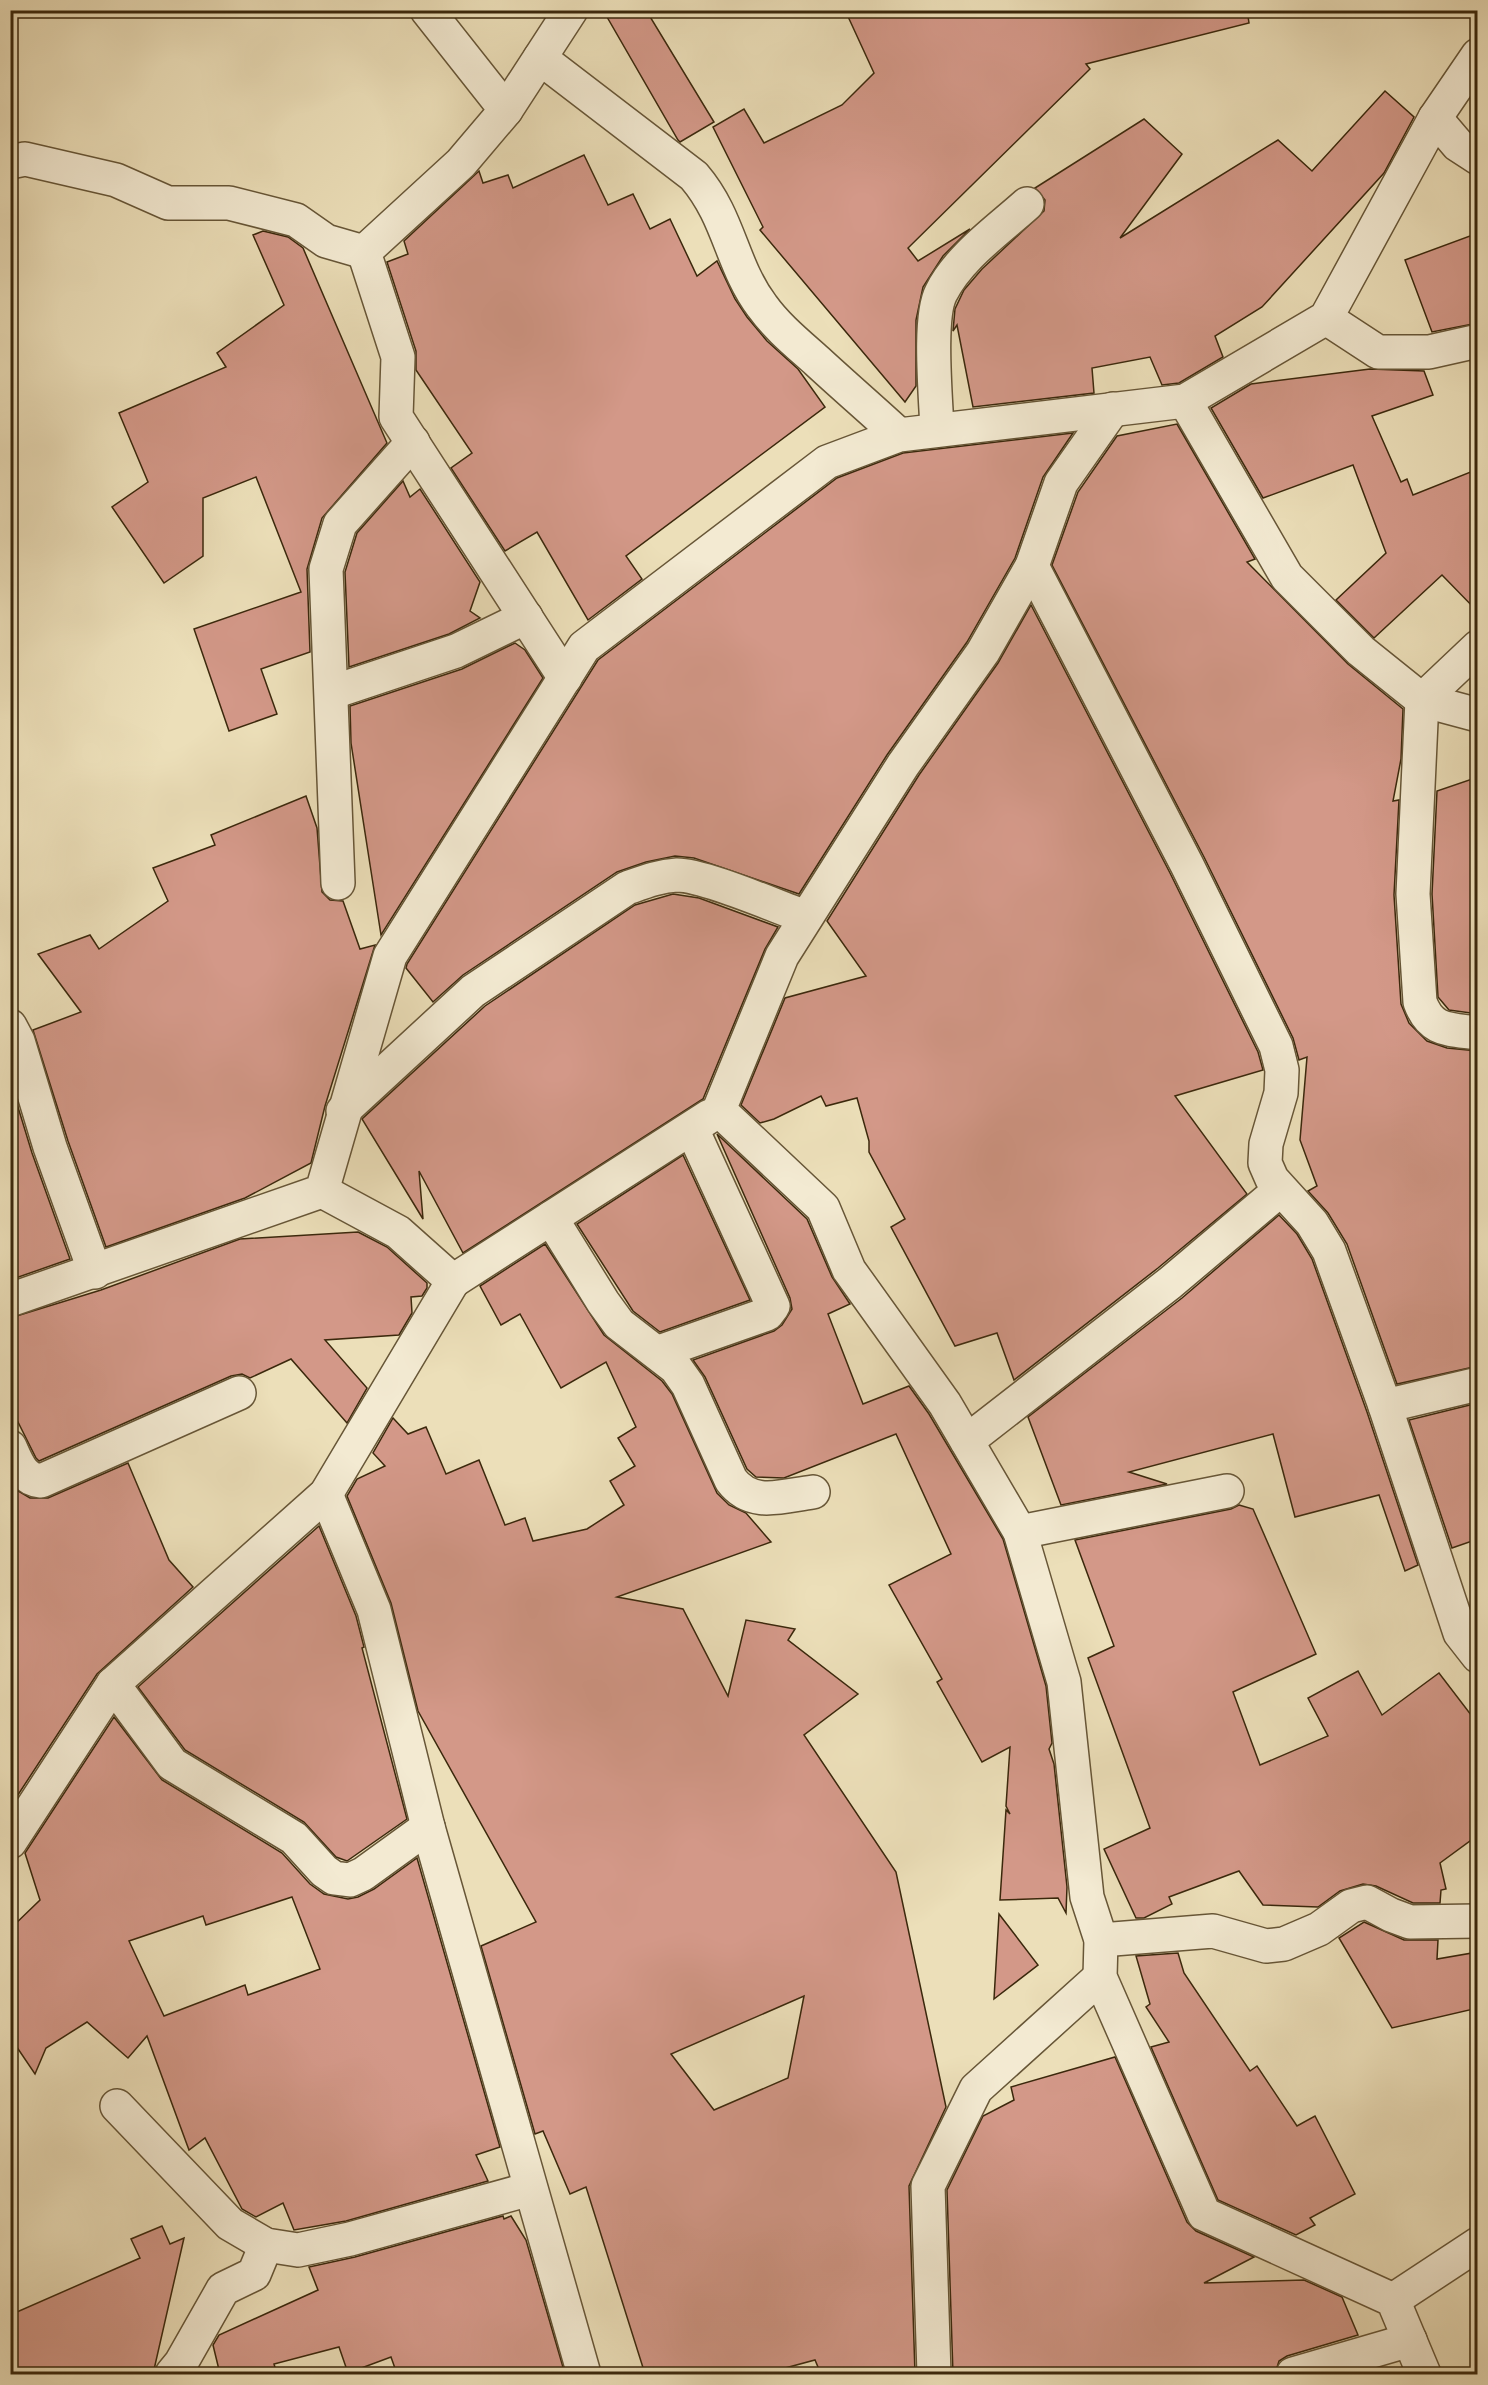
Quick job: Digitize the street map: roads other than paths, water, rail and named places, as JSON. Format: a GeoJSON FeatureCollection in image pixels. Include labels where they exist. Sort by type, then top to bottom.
{"type":"FeatureCollection","features":[{"type":"Feature","properties":{"kind":"street"},"geometry":{"type":"LineString","coordinates":[[427,10],[506,110]]}},
{"type":"Feature","properties":{"kind":"street"},"geometry":{"type":"LineString","coordinates":[[364,252],[461,163],[506,110],[572,10]]}},
{"type":"Feature","properties":{"kind":"street"},"geometry":{"type":"LineString","coordinates":[[322,1191],[390,956],[584,647],[826,462],[899,435],[1185,400],[1326,318],[1435,118],[1478,55]]}},
{"type":"Feature","properties":{"kind":"street"},"geometry":{"type":"LineString","coordinates":[[540,58],[694,176],[710,195],[746,279],[761,305],[779,327],[899,435]]}},
{"type":"Feature","properties":{"kind":"street"},"geometry":{"type":"LineString","coordinates":[[1435,118],[1458,145],[1478,158]]}},
{"type":"Feature","properties":{"kind":"street"},"geometry":{"type":"LineString","coordinates":[[10,162],[25,159],[116,180],[168,203],[229,203],[296,220],[326,241],[364,252]]}},
{"type":"Feature","properties":{"kind":"street"},"geometry":{"type":"LineString","coordinates":[[937,430],[935,318],[939,295],[960,265],[1027,204]]}},
{"type":"Feature","properties":{"kind":"street"},"geometry":{"type":"LineString","coordinates":[[364,252],[398,357],[396,417],[565,678]]}},
{"type":"Feature","properties":{"kind":"street"},"geometry":{"type":"LineString","coordinates":[[1326,318],[1378,352],[1429,352],[1478,341]]}},
{"type":"Feature","properties":{"kind":"street"},"geometry":{"type":"LineString","coordinates":[[1185,400],[1287,578],[1361,651],[1422,700],[1478,715]]}},
{"type":"Feature","properties":{"kind":"street"},"geometry":{"type":"LineString","coordinates":[[10,1842],[113,1684],[326,1494],[453,1281],[719,1110],[782,956],[903,765],[983,652],[1032,567],[1061,483],[1113,409]]}},
{"type":"Feature","properties":{"kind":"street"},"geometry":{"type":"LineString","coordinates":[[338,883],[333,692],[327,626],[326,569],[340,524],[413,442]]}},
{"type":"Feature","properties":{"kind":"street"},"geometry":{"type":"LineString","coordinates":[[1032,567],[1187,865],[1276,1046],[1282,1070],[1281,1093],[1266,1144],[1265,1163],[1280,1191],[1312,1223],[1329,1251],[1385,1406],[1460,1633],[1478,1656]]}},
{"type":"Feature","properties":{"kind":"street"},"geometry":{"type":"LineString","coordinates":[[333,692],[456,651],[526,617]]}},
{"type":"Feature","properties":{"kind":"street"},"geometry":{"type":"LineString","coordinates":[[1478,647],[1422,700],[1413,894],[1420,1002],[1429,1020],[1436,1026],[1478,1033]]}},
{"type":"Feature","properties":{"kind":"street"},"geometry":{"type":"LineString","coordinates":[[344,1111],[473,991],[627,888],[656,878],[680,875],[707,882],[806,917]]}},
{"type":"Feature","properties":{"kind":"street"},"geometry":{"type":"LineString","coordinates":[[10,1026],[18,1041],[50,1147],[95,1272]]}},
{"type":"Feature","properties":{"kind":"street"},"geometry":{"type":"LineString","coordinates":[[719,1110],[823,1208],[849,1270],[945,1404],[1020,1532],[1064,1682],[1087,1897],[1101,1940],[1100,1977],[1204,2214],[1393,2300],[1424,2374]]}},
{"type":"Feature","properties":{"kind":"street"},"geometry":{"type":"LineString","coordinates":[[659,1352],[759,1317],[771,1310],[773,1306],[692,1129]]}},
{"type":"Feature","properties":{"kind":"street"},"geometry":{"type":"LineString","coordinates":[[10,1300],[322,1191],[399,1232],[453,1281]]}},
{"type":"Feature","properties":{"kind":"street"},"geometry":{"type":"LineString","coordinates":[[967,1441],[1170,1283],[1280,1191]]}},
{"type":"Feature","properties":{"kind":"street"},"geometry":{"type":"LineString","coordinates":[[551,1218],[619,1324],[659,1352],[676,1368],[688,1385],[731,1480],[740,1492],[750,1497],[764,1498],[813,1492]]}},
{"type":"Feature","properties":{"kind":"street"},"geometry":{"type":"LineString","coordinates":[[1385,1406],[1478,1384]]}},
{"type":"Feature","properties":{"kind":"street"},"geometry":{"type":"LineString","coordinates":[[10,1447],[23,1473],[28,1477],[41,1480],[238,1394]]}},
{"type":"Feature","properties":{"kind":"street"},"geometry":{"type":"LineString","coordinates":[[1020,1532],[1227,1491]]}},
{"type":"Feature","properties":{"kind":"street"},"geometry":{"type":"LineString","coordinates":[[326,1494],[374,1610],[428,1827],[584,2374]]}},
{"type":"Feature","properties":{"kind":"street"},"geometry":{"type":"LineString","coordinates":[[113,1684],[171,1764],[294,1838],[324,1871],[334,1878],[350,1880],[363,1874],[428,1827]]}},
{"type":"Feature","properties":{"kind":"street"},"geometry":{"type":"LineString","coordinates":[[1101,1940],[1213,1931],[1266,1946],[1284,1944],[1319,1929],[1351,1906],[1367,1902],[1410,1922],[1478,1920]]}},
{"type":"Feature","properties":{"kind":"street"},"geometry":{"type":"LineString","coordinates":[[934,2374],[928,2186],[976,2089],[1100,1977]]}},
{"type":"Feature","properties":{"kind":"street"},"geometry":{"type":"LineString","coordinates":[[117,2106],[230,2224],[266,2244],[298,2250],[350,2240],[530,2189]]}},
{"type":"Feature","properties":{"kind":"street"},"geometry":{"type":"LineString","coordinates":[[172,2374],[181,2363],[223,2289],[254,2274],[266,2244]]}},
{"type":"Feature","properties":{"kind":"street"},"geometry":{"type":"LineString","coordinates":[[1393,2300],[1478,2244]]}},
{"type":"Feature","properties":{"kind":"street"},"geometry":{"type":"LineString","coordinates":[[1293,2374],[1410,2340]]}}]}
